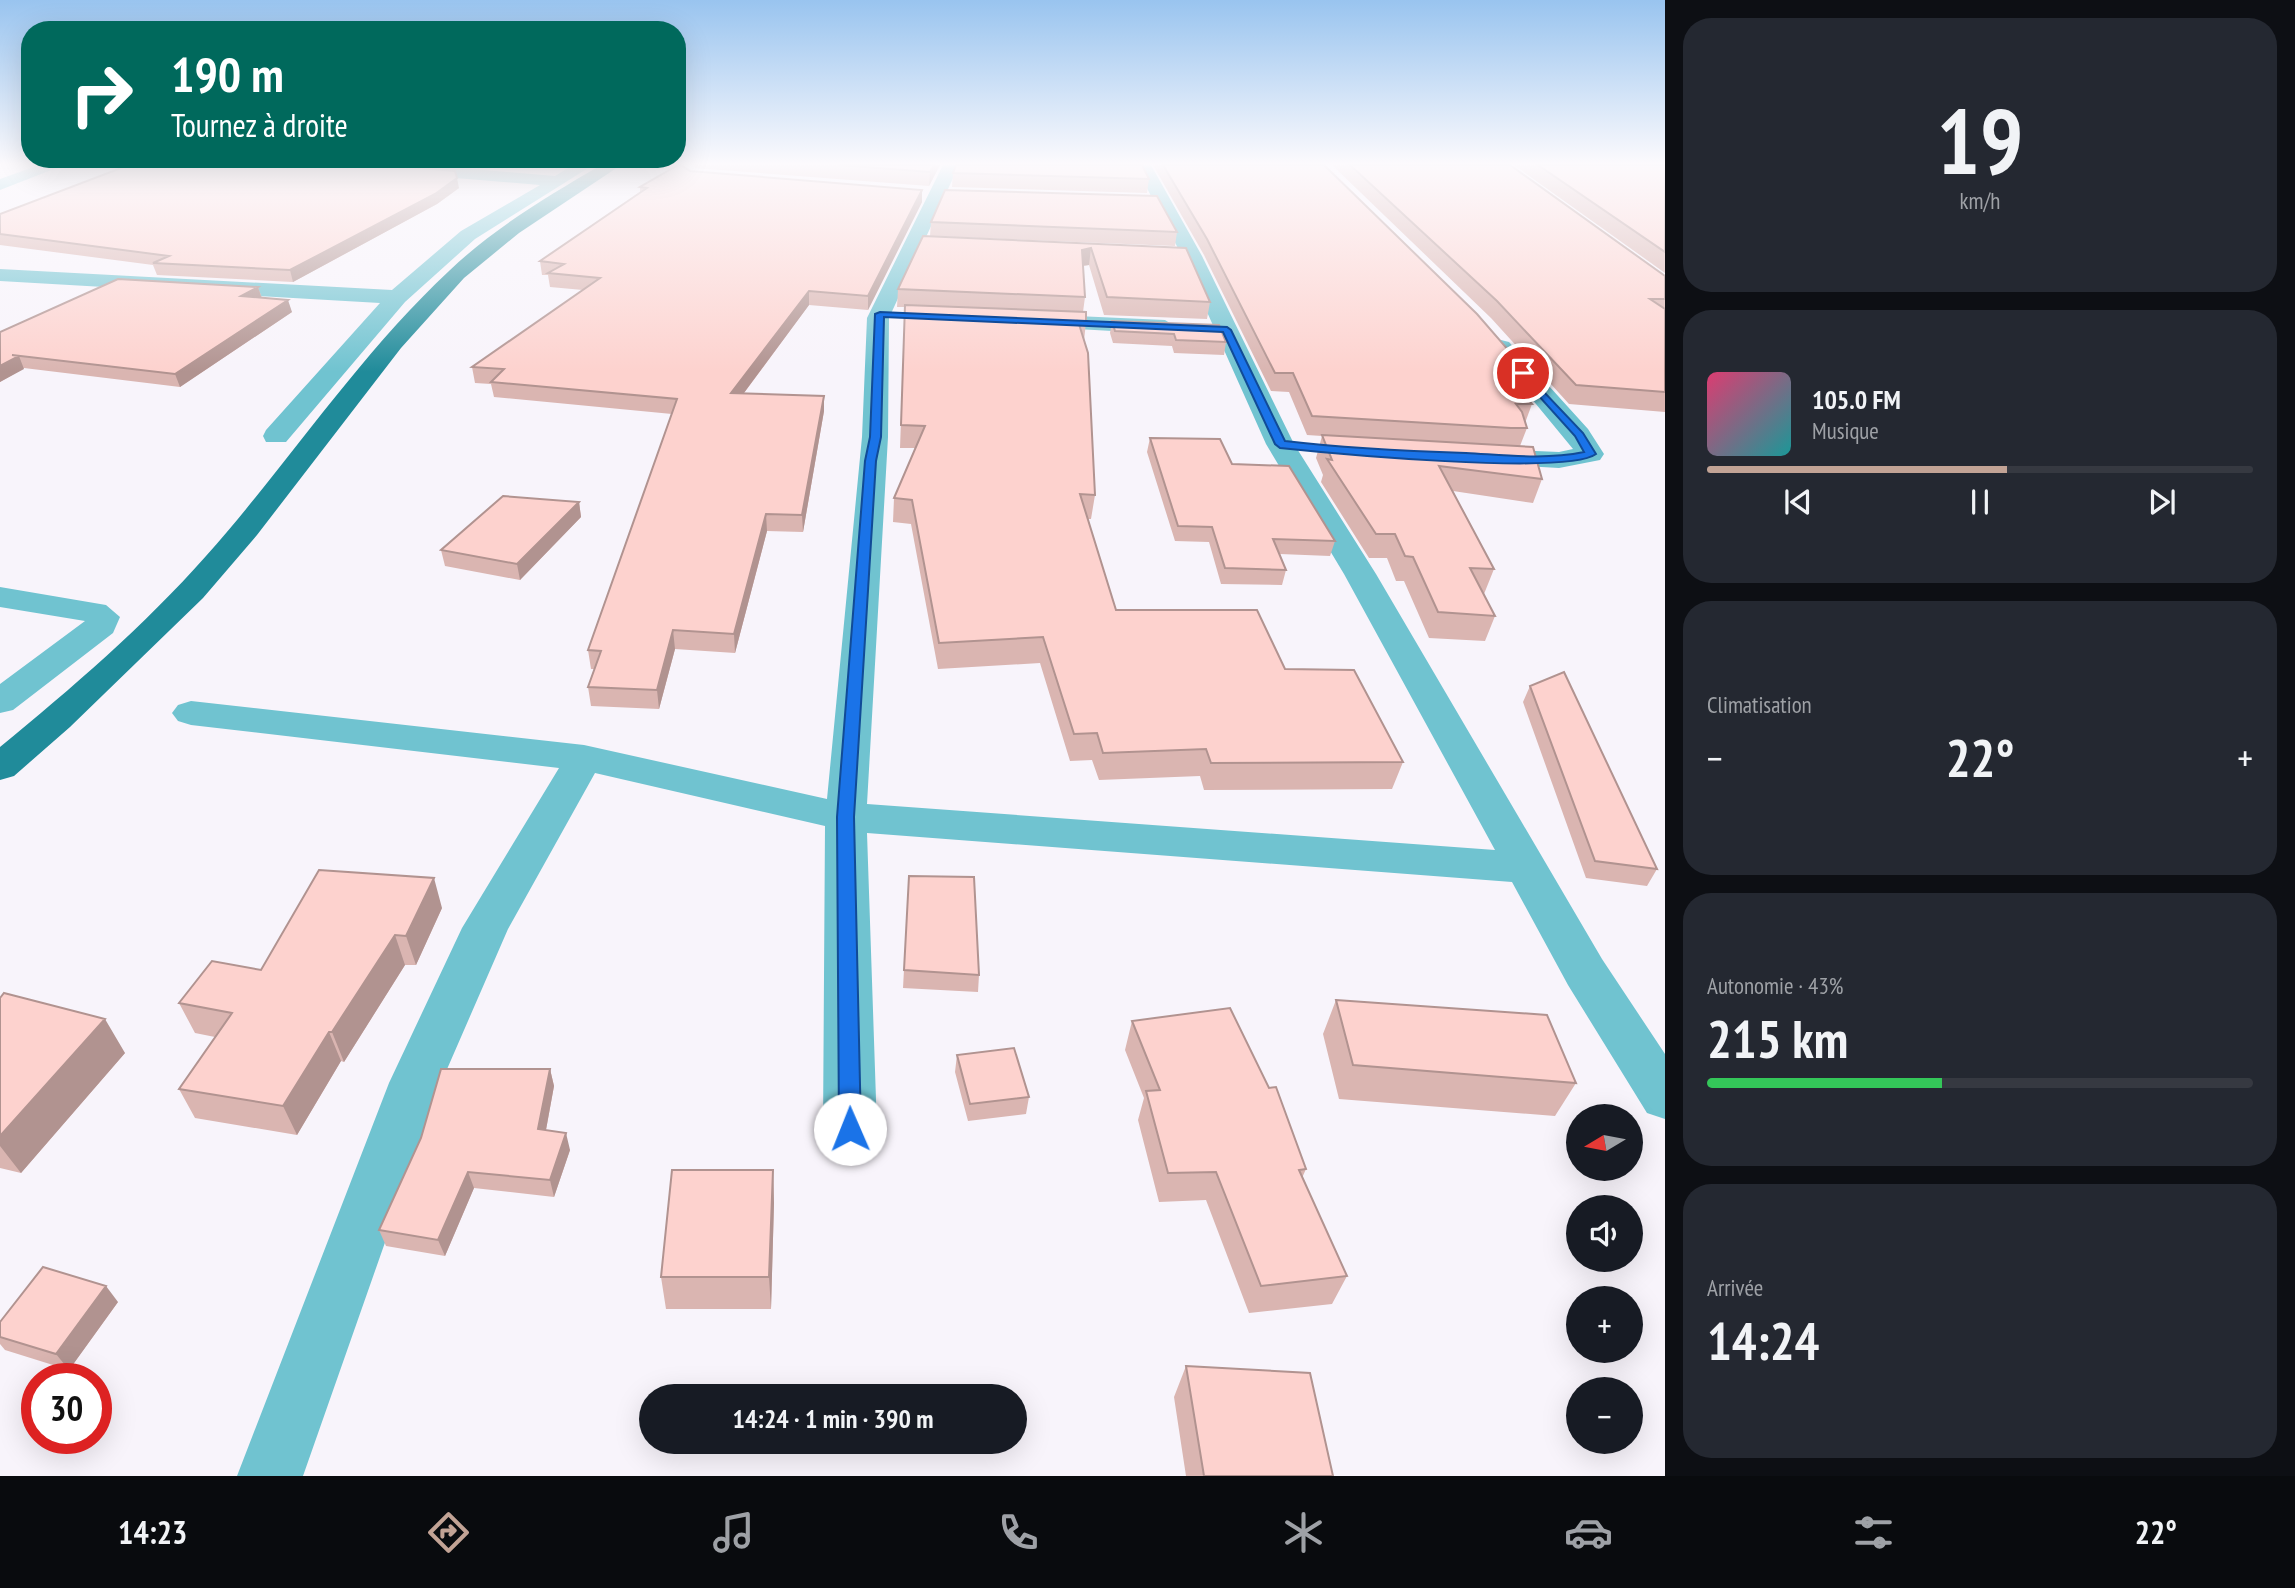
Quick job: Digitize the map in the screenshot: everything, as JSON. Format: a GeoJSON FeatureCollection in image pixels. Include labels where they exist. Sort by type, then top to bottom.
{"type":"FeatureCollection","features":[{"type":"Feature","properties":{"kind":"main road"},"geometry":{"type":"LineString","coordinates":[[0,767],[88,695],[215,564],[401,335],[457,274],[507,234]]}},
{"type":"Feature","properties":{"kind":"street"},"geometry":{"type":"LineString","coordinates":[[276,436],[397,297],[470,234]]}},
{"type":"Feature","properties":{"kind":"street"},"geometry":{"type":"LineString","coordinates":[[850,1129],[846,817],[871,461],[894,315],[928,234]]}},
{"type":"Feature","properties":{"kind":"street"},"geometry":{"type":"LineString","coordinates":[[1167,234],[1178,255],[1204,329],[1280,444],[1360,574],[1585,972],[1665,1097]]}},
{"type":"Feature","properties":{"kind":"street"},"geometry":{"type":"LineString","coordinates":[[0,275],[397,297]]}},
{"type":"Feature","properties":{"kind":"street"},"geometry":{"type":"LineString","coordinates":[[1006,320],[1204,329]]}},
{"type":"Feature","properties":{"kind":"street"},"geometry":{"type":"LineString","coordinates":[[1463,456],[1559,460],[1590,454],[1579,435],[1489,334]]}},
{"type":"Feature","properties":{"kind":"street"},"geometry":{"type":"LineString","coordinates":[[1280,444],[1315,448]]}},
{"type":"Feature","properties":{"kind":"street"},"geometry":{"type":"LineString","coordinates":[[0,597],[94,612],[103,617],[102,626],[0,702]]}},
{"type":"Feature","properties":{"kind":"street"},"geometry":{"type":"LineString","coordinates":[[191,713],[584,758],[846,817],[1527,868]]}},
{"type":"Feature","properties":{"kind":"street"},"geometry":{"type":"LineString","coordinates":[[271,1476],[415,1083],[485,928],[584,758]]}},
{"type":"Feature","properties":{"kind":"building"},"geometry":{"type":"Polygon","coordinates":[[[0,234],[359,234],[290,270],[153,263],[169,256],[0,234]]]}},
{"type":"Feature","properties":{"kind":"building"},"geometry":{"type":"Polygon","coordinates":[[[580,234],[900,234],[868,296],[809,291],[731,393],[824,396],[802,515],[766,514],[734,634],[673,630],[657,690],[588,687],[601,651],[588,650],[677,399],[491,382],[504,369],[472,367],[600,278],[548,273],[564,264],[540,261],[580,234]]]}},
{"type":"Feature","properties":{"kind":"building"},"geometry":{"type":"Polygon","coordinates":[[[1204,234],[1395,234],[1477,314],[1536,382],[1512,380],[1532,404],[1516,404],[1522,412],[1527,428],[1312,416],[1293,373],[1275,373],[1204,234]]]}},
{"type":"Feature","properties":{"kind":"building"},"geometry":{"type":"Polygon","coordinates":[[[1424,234],[1606,234],[1665,276],[1665,299],[1650,299],[1665,309],[1665,392],[1576,385],[1497,301],[1424,234]]]}},
{"type":"Feature","properties":{"kind":"building"},"geometry":{"type":"Polygon","coordinates":[[[1639,234],[1665,234],[1665,252],[1639,234]]]}},
{"type":"Feature","properties":{"kind":"building"},"geometry":{"type":"Polygon","coordinates":[[[923,236],[1186,248],[1210,302],[1107,297],[1091,248],[1082,250],[1085,297],[898,289],[923,236]]]}},
{"type":"Feature","properties":{"kind":"building"},"geometry":{"type":"Polygon","coordinates":[[[118,279],[258,287],[241,296],[288,300],[175,374],[12,355],[19,356],[0,366],[0,332],[118,279]]]}},
{"type":"Feature","properties":{"kind":"building"},"geometry":{"type":"Polygon","coordinates":[[[905,305],[1086,312],[1086,322],[1078,321],[1088,353],[1095,495],[1080,494],[1116,610],[1257,610],[1285,669],[1354,670],[1403,762],[1211,763],[1206,749],[1103,753],[1097,733],[1074,734],[1043,637],[939,643],[912,500],[894,498],[925,426],[901,425],[905,305]]]}},
{"type":"Feature","properties":{"kind":"building"},"geometry":{"type":"Polygon","coordinates":[[[1112,321],[1219,325],[1226,342],[1176,340],[1174,334],[1115,331],[1112,321]]]}},
{"type":"Feature","properties":{"kind":"building"},"geometry":{"type":"Polygon","coordinates":[[[1322,435],[1533,447],[1542,479],[1439,466],[1494,569],[1470,568],[1495,616],[1438,612],[1413,557],[1405,556],[1395,534],[1376,534],[1327,459],[1332,460],[1322,435]]]}},
{"type":"Feature","properties":{"kind":"building"},"geometry":{"type":"Polygon","coordinates":[[[1150,438],[1220,439],[1232,464],[1289,466],[1335,541],[1273,539],[1286,570],[1225,568],[1212,527],[1178,526],[1150,438]]]}},
{"type":"Feature","properties":{"kind":"building"},"geometry":{"type":"Polygon","coordinates":[[[503,496],[579,502],[517,564],[441,550],[503,496]]]}},
{"type":"Feature","properties":{"kind":"building"},"geometry":{"type":"Polygon","coordinates":[[[1564,672],[1657,869],[1595,861],[1530,686],[1564,672]]]}},
{"type":"Feature","properties":{"kind":"building"},"geometry":{"type":"Polygon","coordinates":[[[319,870],[434,878],[406,936],[395,935],[283,1106],[179,1089],[232,1013],[179,1003],[212,961],[261,970],[319,870]]]}},
{"type":"Feature","properties":{"kind":"building"},"geometry":{"type":"Polygon","coordinates":[[[909,876],[974,877],[979,975],[904,970],[909,876]]]}},
{"type":"Feature","properties":{"kind":"building"},"geometry":{"type":"Polygon","coordinates":[[[4,993],[105,1019],[0,1136],[0,998],[4,993]]]}},
{"type":"Feature","properties":{"kind":"building"},"geometry":{"type":"Polygon","coordinates":[[[1336,1000],[1547,1015],[1576,1083],[1353,1065],[1336,1000]]]}},
{"type":"Feature","properties":{"kind":"building"},"geometry":{"type":"Polygon","coordinates":[[[1230,1008],[1269,1088],[1276,1087],[1306,1169],[1299,1170],[1347,1276],[1261,1286],[1216,1172],[1168,1173],[1146,1091],[1160,1090],[1132,1021],[1230,1008]]]}},
{"type":"Feature","properties":{"kind":"building"},"geometry":{"type":"Polygon","coordinates":[[[1014,1048],[1029,1097],[970,1104],[957,1055],[1014,1048]]]}},
{"type":"Feature","properties":{"kind":"building"},"geometry":{"type":"Polygon","coordinates":[[[441,1069],[550,1069],[538,1129],[566,1133],[550,1180],[468,1172],[438,1240],[379,1230],[421,1138],[441,1069]]]}},
{"type":"Feature","properties":{"kind":"building"},"geometry":{"type":"Polygon","coordinates":[[[672,1170],[773,1170],[769,1277],[661,1277],[672,1170]]]}},
{"type":"Feature","properties":{"kind":"building"},"geometry":{"type":"Polygon","coordinates":[[[43,1267],[106,1286],[56,1354],[0,1337],[0,1322],[43,1267]]]}},
{"type":"Feature","properties":{"kind":"building"},"geometry":{"type":"Polygon","coordinates":[[[1186,1366],[1310,1373],[1333,1476],[1204,1476],[1186,1366]]]}},
{"type":"Feature","properties":{"kind":"route"},"geometry":{"type":"LineString","coordinates":[[850,1129],[846,817],[871,461],[875,437],[880,314],[1227,330],[1280,444],[1350,452],[1517,459],[1559,460],[1590,454],[1579,435],[1523,373]]}}]}
